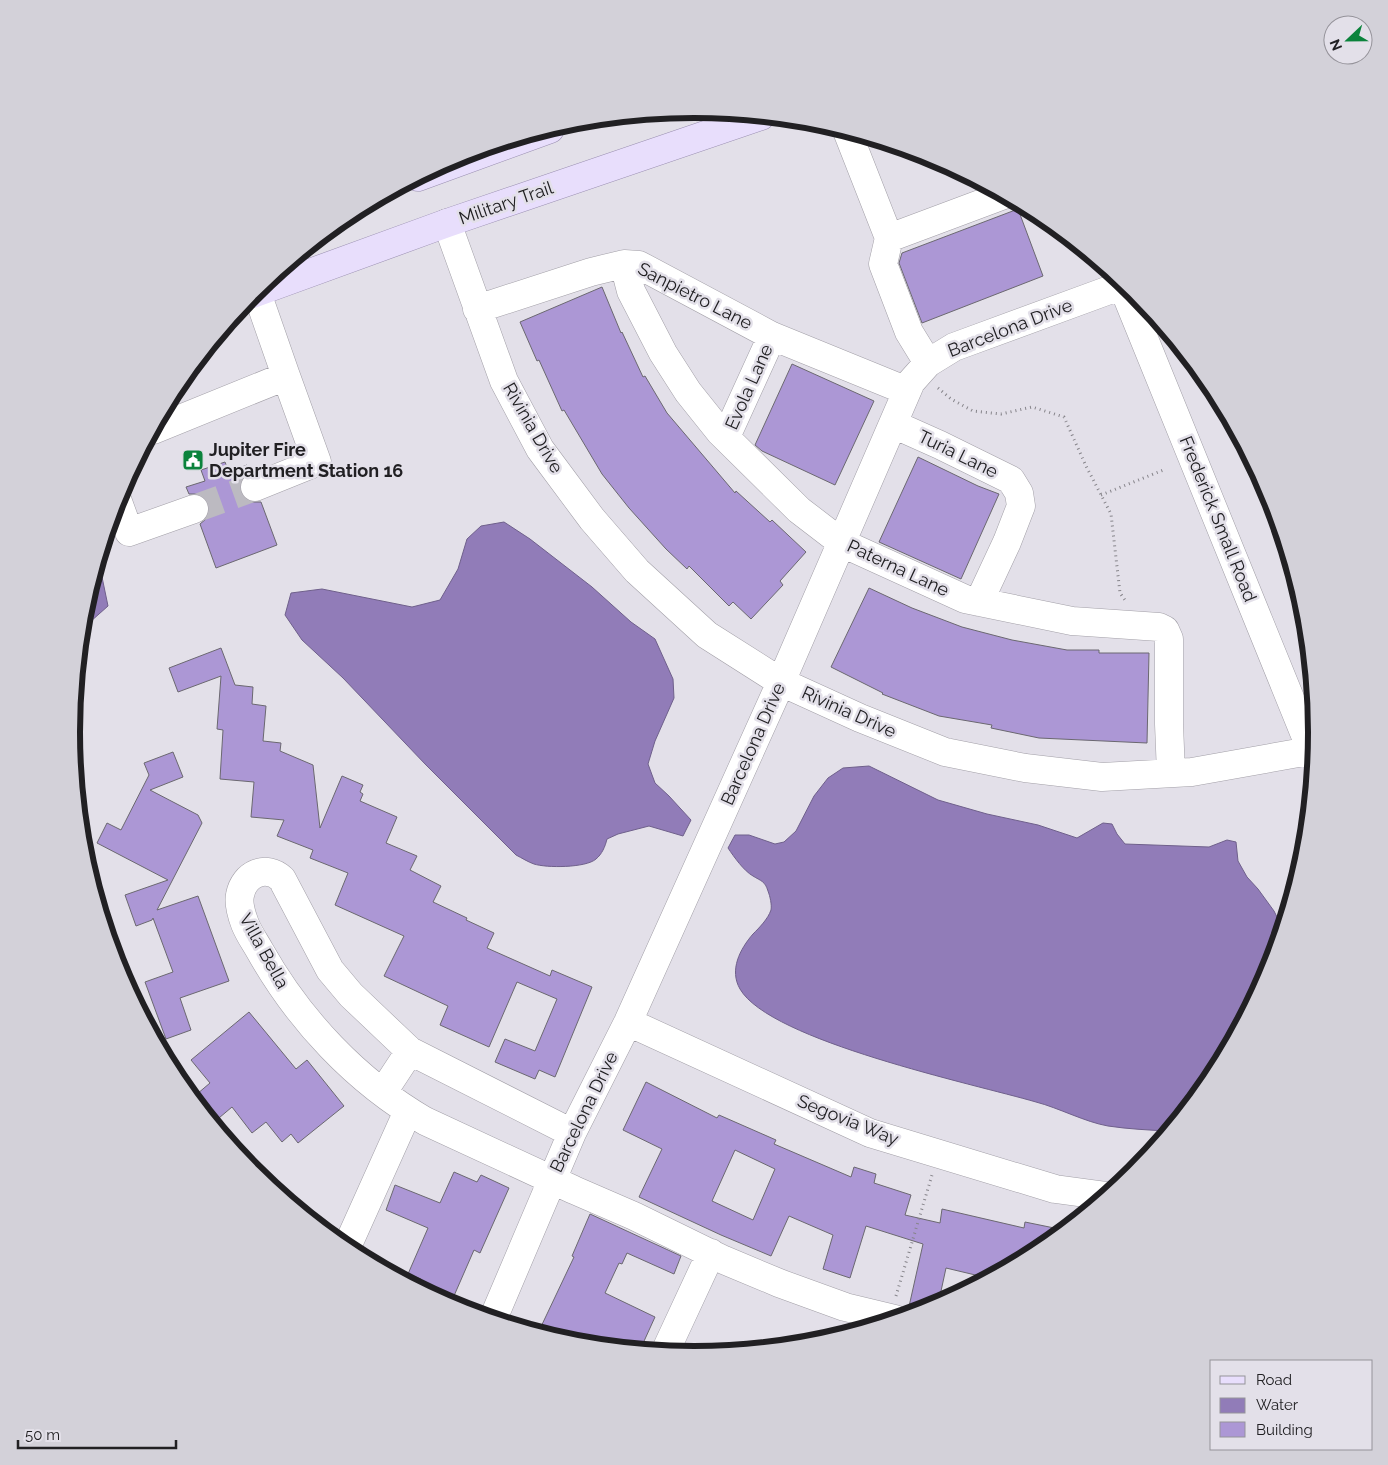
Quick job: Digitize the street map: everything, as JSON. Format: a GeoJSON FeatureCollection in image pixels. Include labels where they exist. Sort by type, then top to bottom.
{"type":"FeatureCollection","features":[{"type":"Feature","properties":{"kind":"main road","name":"Military Trail"},"geometry":{"type":"LineString","coordinates":[[274,285],[447,223],[746,121]]}},
{"type":"Feature","properties":{"kind":"street"},"geometry":{"type":"LineString","coordinates":[[850,138],[889,238],[883,264],[909,332],[922,379]]}},
{"type":"Feature","properties":{"kind":"street"},"geometry":{"type":"LineString","coordinates":[[889,238],[996,198]]}},
{"type":"Feature","properties":{"kind":"street","name":"Rivinia Drive"},"geometry":{"type":"LineString","coordinates":[[447,223],[504,381],[540,449],[592,519],[637,571],[707,635],[781,682],[860,718],[945,752],[1025,768],[1102,777],[1192,772],[1307,753]]}},
{"type":"Feature","properties":{"kind":"street","name":"Sanpietro Lane"},"geometry":{"type":"LineString","coordinates":[[477,309],[591,272],[624,264],[639,265],[772,336],[922,379]]}},
{"type":"Feature","properties":{"kind":"street","name":"Paterna Lane"},"geometry":{"type":"LineString","coordinates":[[624,264],[631,291],[663,353],[688,392],[726,438],[799,510],[842,543],[965,598],[979,602],[1072,621],[1158,627],[1165,630],[1169,639],[1171,773]]}},
{"type":"Feature","properties":{"kind":"street","name":"Barcelona Drive"},"geometry":{"type":"LineString","coordinates":[[495,1313],[572,1133],[628,1022],[781,682],[893,424],[922,379],[954,347],[1116,286]]}},
{"type":"Feature","properties":{"kind":"street","name":"Frederick Small Road"},"geometry":{"type":"LineString","coordinates":[[1128,298],[1308,737]]}},
{"type":"Feature","properties":{"kind":"street"},"geometry":{"type":"LineString","coordinates":[[255,486],[318,462],[258,300]]}},
{"type":"Feature","properties":{"kind":"street","name":"Evola Lane"},"geometry":{"type":"LineString","coordinates":[[726,438],[772,336]]}},
{"type":"Feature","properties":{"kind":"street"},"geometry":{"type":"LineString","coordinates":[[161,427],[286,376]]}},
{"type":"Feature","properties":{"kind":"street","name":"Turia Lane"},"geometry":{"type":"LineString","coordinates":[[893,424],[940,444],[1011,480],[1019,493],[1021,506],[1007,542],[979,602]]}},
{"type":"Feature","properties":{"kind":"street"},"geometry":{"type":"LineString","coordinates":[[122,512],[129,532],[194,509]]}},
{"type":"Feature","properties":{"kind":"street","name":"Villa Bella"},"geometry":{"type":"LineString","coordinates":[[572,1133],[410,1051],[330,970],[282,879],[268,872],[258,872],[244,882],[239,896],[240,909],[245,925],[271,971],[330,1047],[364,1078],[408,1112],[779,1283],[845,1307],[886,1316]]}},
{"type":"Feature","properties":{"kind":"street","name":"Segovia Way"},"geometry":{"type":"LineString","coordinates":[[628,1022],[870,1133],[1055,1189],[1098,1195]]}},
{"type":"Feature","properties":{"kind":"street"},"geometry":{"type":"LineString","coordinates":[[383,1092],[410,1051]]}},
{"type":"Feature","properties":{"kind":"street"},"geometry":{"type":"LineString","coordinates":[[349,1241],[408,1112]]}},
{"type":"Feature","properties":{"kind":"street"},"geometry":{"type":"LineString","coordinates":[[668,1345],[711,1253]]}},
{"type":"Feature","properties":{"kind":"path"},"geometry":{"type":"LineString","coordinates":[[922,379],[950,399],[973,411],[1002,414],[1032,407],[1064,417],[1111,514],[1120,593],[1142,626]]}},
{"type":"Feature","properties":{"kind":"path"},"geometry":{"type":"LineString","coordinates":[[1101,495],[1166,469]]}},
{"type":"Feature","properties":{"kind":"path"},"geometry":{"type":"LineString","coordinates":[[887,1315],[932,1173]]}},
{"type":"Feature","properties":{"kind":"water"},"geometry":{"type":"Polygon","coordinates":[[[504,522],[530,539],[592,587],[631,622],[655,639],[673,679],[674,698],[655,741],[648,764],[655,783],[691,820],[683,836],[649,826],[618,834],[607,839],[603,850],[596,859],[575,866],[556,867],[540,865],[516,855],[343,678],[302,640],[285,615],[291,593],[322,589],[412,607],[440,600],[458,569],[467,539],[481,526],[504,522]]]}},
{"type":"Feature","properties":{"kind":"water"},"geometry":{"type":"Polygon","coordinates":[[[101,574],[102,577],[108,606],[90,622],[101,574]]]}},
{"type":"Feature","properties":{"kind":"water"},"geometry":{"type":"Polygon","coordinates":[[[869,766],[938,800],[987,814],[1038,825],[1077,838],[1103,823],[1112,824],[1125,844],[1209,847],[1227,840],[1236,842],[1238,861],[1247,877],[1258,889],[1278,919],[1245,1004],[1226,1040],[1205,1074],[1161,1131],[1099,1124],[1036,1102],[923,1072],[830,1043],[790,1026],[759,1008],[740,989],[737,982],[736,967],[740,953],[748,940],[768,917],[771,910],[771,900],[764,883],[746,871],[728,848],[735,835],[749,835],[775,844],[784,842],[796,831],[814,796],[828,778],[843,768],[869,766]]]}},
{"type":"Feature","properties":{"kind":"building"},"geometry":{"type":"Polygon","coordinates":[[[1015,210],[1019,212],[1043,276],[922,323],[899,263],[902,253],[1015,210]]]}},
{"type":"Feature","properties":{"kind":"building"},"geometry":{"type":"Polygon","coordinates":[[[602,287],[621,333],[643,377],[645,376],[667,413],[735,493],[736,491],[770,522],[772,520],[806,552],[780,581],[783,585],[751,619],[733,602],[729,606],[689,566],[687,569],[629,508],[602,474],[564,410],[562,411],[539,360],[537,361],[520,322],[602,287]]]}},
{"type":"Feature","properties":{"kind":"building"},"geometry":{"type":"Polygon","coordinates":[[[792,364],[874,401],[835,485],[762,451],[755,445],[792,364]]]}},
{"type":"Feature","properties":{"kind":"building"},"geometry":{"type":"Polygon","coordinates":[[[918,457],[999,494],[961,579],[879,542],[918,457]]]}},
{"type":"Feature","properties":{"kind":"building"},"geometry":{"type":"Polygon","coordinates":[[[225,462],[229,472],[247,465],[250,472],[242,478],[240,492],[246,500],[261,502],[277,545],[216,568],[200,524],[206,519],[209,512],[209,503],[204,497],[197,494],[189,494],[186,487],[205,481],[201,470],[225,462]]]}},
{"type":"Feature","properties":{"kind":"building"},"geometry":{"type":"Polygon","coordinates":[[[869,588],[912,608],[962,627],[1012,640],[1067,650],[1099,650],[1099,653],[1149,653],[1147,743],[1039,738],[991,728],[992,725],[939,716],[882,694],[831,667],[869,588]]]}},
{"type":"Feature","properties":{"kind":"building"},"geometry":{"type":"Polygon","coordinates":[[[221,648],[235,685],[253,687],[252,704],[266,706],[263,741],[281,743],[280,751],[313,765],[320,828],[342,776],[363,785],[360,792],[363,794],[360,801],[397,817],[386,843],[417,856],[410,870],[441,886],[433,902],[494,933],[487,948],[550,976],[552,970],[592,987],[555,1077],[539,1070],[535,1079],[495,1062],[505,1039],[535,1051],[557,999],[517,982],[489,1047],[440,1025],[448,1006],[384,976],[404,936],[335,905],[348,873],[310,858],[313,850],[277,836],[284,820],[251,817],[254,782],[220,779],[223,730],[217,729],[221,676],[178,692],[169,668],[221,648]]]}},
{"type":"Feature","properties":{"kind":"building"},"geometry":{"type":"Polygon","coordinates":[[[173,752],[183,777],[150,790],[198,815],[202,823],[157,910],[198,896],[229,981],[180,998],[191,1030],[166,1039],[145,982],[173,972],[153,918],[136,926],[125,895],[168,880],[97,843],[107,823],[121,830],[149,775],[144,763],[173,752]]]}},
{"type":"Feature","properties":{"kind":"building"},"geometry":{"type":"Polygon","coordinates":[[[249,1012],[296,1069],[307,1060],[344,1106],[298,1143],[291,1134],[282,1142],[266,1122],[252,1133],[232,1107],[218,1119],[198,1093],[210,1083],[191,1060],[249,1012]]]}},
{"type":"Feature","properties":{"kind":"building"},"geometry":{"type":"Polygon","coordinates":[[[646,1082],[717,1118],[719,1115],[776,1140],[774,1144],[851,1177],[854,1167],[876,1174],[874,1183],[911,1195],[905,1215],[940,1223],[942,1209],[1024,1228],[1025,1222],[1056,1228],[979,1276],[946,1268],[940,1295],[909,1307],[923,1244],[866,1226],[850,1278],[823,1269],[833,1235],[789,1216],[771,1256],[639,1197],[662,1149],[623,1130],[646,1082]],[[735,1150],[712,1201],[753,1220],[775,1169],[735,1150]]]}},
{"type":"Feature","properties":{"kind":"building"},"geometry":{"type":"Polygon","coordinates":[[[454,1172],[477,1182],[481,1175],[509,1188],[480,1253],[474,1250],[453,1297],[422,1283],[420,1282],[421,1279],[408,1274],[428,1228],[386,1210],[395,1185],[440,1203],[454,1172]]]}},
{"type":"Feature","properties":{"kind":"building"},"geometry":{"type":"Polygon","coordinates":[[[590,1214],[681,1256],[674,1274],[627,1253],[622,1264],[619,1263],[605,1293],[655,1317],[643,1344],[574,1335],[541,1327],[574,1257],[572,1256],[590,1214]]]}},
{"type":"Feature","properties":{"kind":"tunnel"},"geometry":{"type":"LineString","coordinates":[[194,509],[255,487]]}},
{"type":"Feature","properties":{"kind":"place","name":"Jupiter Fire Department Station 16"},"geometry":{"type":"Point","coordinates":[193,460]}}]}
